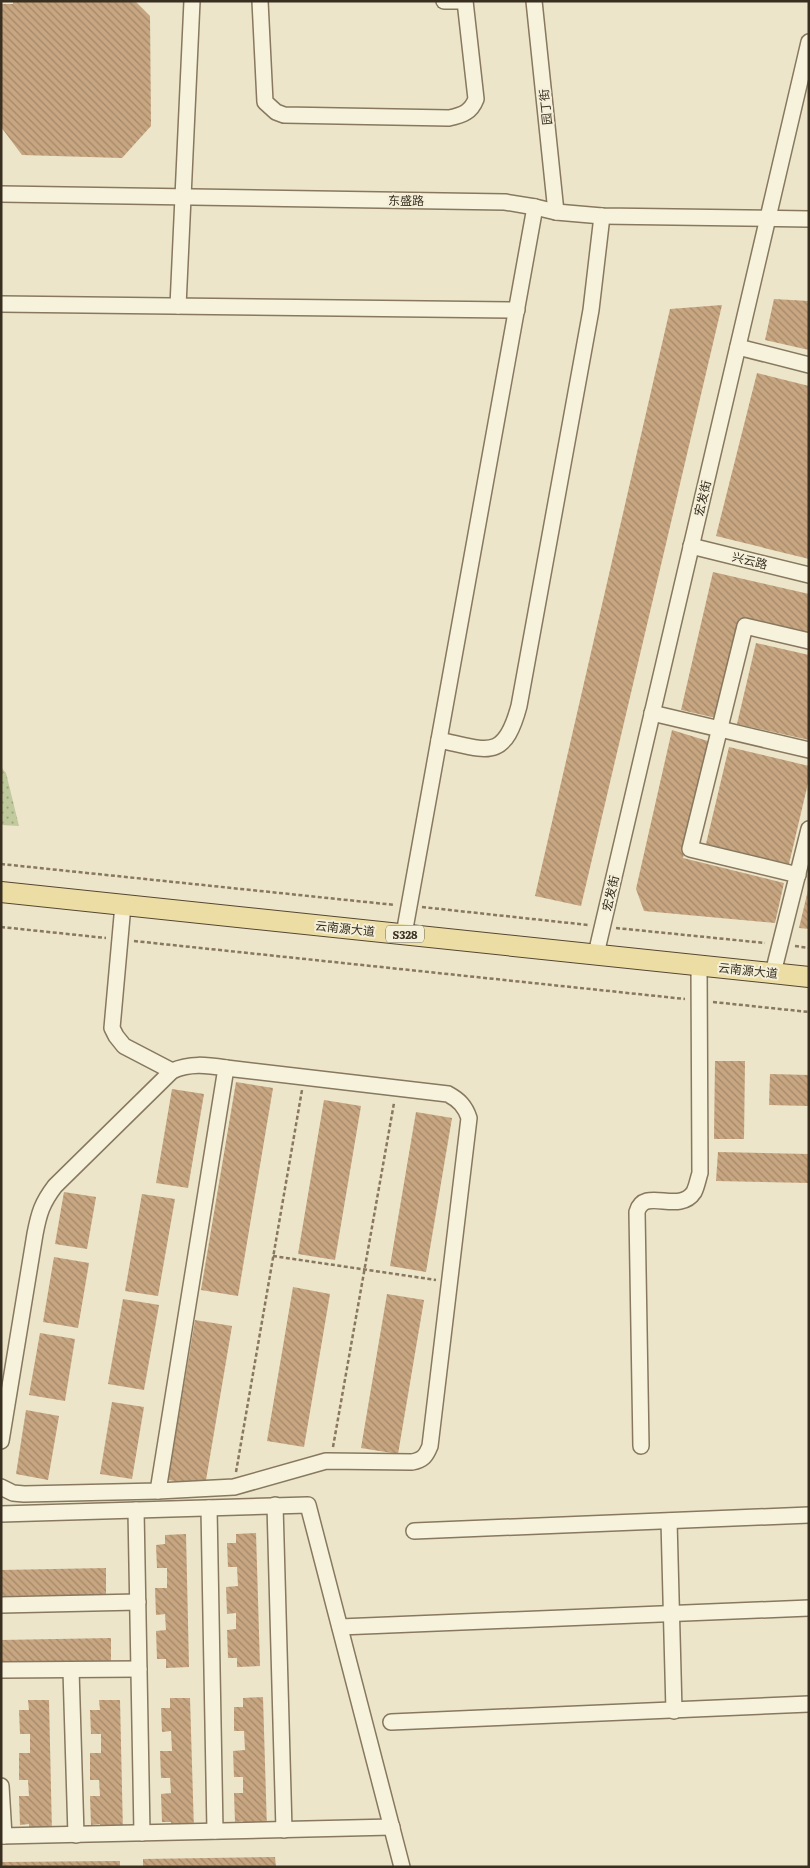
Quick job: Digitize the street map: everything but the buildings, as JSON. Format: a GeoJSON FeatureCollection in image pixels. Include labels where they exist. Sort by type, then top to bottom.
{"type":"FeatureCollection","features":[{"type":"Feature","properties":{"kind":"main road","name":"云南源大道"},"geometry":{"type":"LineString","coordinates":[[1,892],[809,977]]}},
{"type":"Feature","properties":{"kind":"street"},"geometry":{"type":"LineString","coordinates":[[178,306],[192,1]]}},
{"type":"Feature","properties":{"kind":"street"},"geometry":{"type":"LineString","coordinates":[[260,1],[266,102],[276,112],[284,115],[449,118],[469,111],[476,99],[465,1],[444,1]]}},
{"type":"Feature","properties":{"kind":"street","name":"园丁街"},"geometry":{"type":"LineString","coordinates":[[534,1],[556,212]]}},
{"type":"Feature","properties":{"kind":"street","name":"宏发街"},"geometry":{"type":"LineString","coordinates":[[596,954],[809,42]]}},
{"type":"Feature","properties":{"kind":"street","name":"东盛路"},"geometry":{"type":"LineString","coordinates":[[1,194],[505,202],[556,212],[602,216],[809,219]]}},
{"type":"Feature","properties":{"kind":"street"},"geometry":{"type":"LineString","coordinates":[[404,934],[535,207]]}},
{"type":"Feature","properties":{"kind":"street"},"geometry":{"type":"LineString","coordinates":[[439,740],[488,749],[500,745],[509,736],[515,723],[591,310],[602,216]]}},
{"type":"Feature","properties":{"kind":"street"},"geometry":{"type":"LineString","coordinates":[[1,304],[517,310]]}},
{"type":"Feature","properties":{"kind":"street"},"geometry":{"type":"LineString","coordinates":[[738,347],[809,365]]}},
{"type":"Feature","properties":{"kind":"street","name":"兴云路"},"geometry":{"type":"LineString","coordinates":[[691,546],[809,575]]}},
{"type":"Feature","properties":{"kind":"street"},"geometry":{"type":"LineString","coordinates":[[798,875],[690,849],[745,626],[809,641]]}},
{"type":"Feature","properties":{"kind":"street"},"geometry":{"type":"LineString","coordinates":[[652,714],[809,750]]}},
{"type":"Feature","properties":{"kind":"street"},"geometry":{"type":"LineString","coordinates":[[773,973],[809,829]]}},
{"type":"Feature","properties":{"kind":"street"},"geometry":{"type":"LineString","coordinates":[[122,905],[112,1028],[124,1046],[172,1071]]}},
{"type":"Feature","properties":{"kind":"street"},"geometry":{"type":"LineString","coordinates":[[641,1446],[637,1212],[641,1203],[646,1200],[670,1202],[685,1200],[693,1194],[698,1183],[700,1173],[699,965]]}},
{"type":"Feature","properties":{"kind":"street"},"geometry":{"type":"LineString","coordinates":[[1,1441],[41,1207],[55,1186],[172,1071],[198,1064],[448,1094],[459,1100],[469,1118],[431,1438],[427,1454],[421,1460],[412,1462],[330,1461],[313,1464],[234,1487],[24,1494],[13,1493],[1,1487]]}},
{"type":"Feature","properties":{"kind":"street"},"geometry":{"type":"LineString","coordinates":[[158,1491],[226,1068]]}},
{"type":"Feature","properties":{"kind":"street"},"geometry":{"type":"LineString","coordinates":[[1,1514],[308,1505],[402,1867]]}},
{"type":"Feature","properties":{"kind":"street"},"geometry":{"type":"LineString","coordinates":[[275,1506],[284,1830]]}},
{"type":"Feature","properties":{"kind":"street"},"geometry":{"type":"LineString","coordinates":[[210,1508],[215,1831]]}},
{"type":"Feature","properties":{"kind":"street"},"geometry":{"type":"LineString","coordinates":[[136,1510],[142,1833]]}},
{"type":"Feature","properties":{"kind":"street"},"geometry":{"type":"LineString","coordinates":[[414,1531],[809,1515]]}},
{"type":"Feature","properties":{"kind":"street"},"geometry":{"type":"LineString","coordinates":[[669,1521],[674,1711]]}},
{"type":"Feature","properties":{"kind":"street"},"geometry":{"type":"LineString","coordinates":[[1,1605],[138,1602]]}},
{"type":"Feature","properties":{"kind":"street"},"geometry":{"type":"LineString","coordinates":[[340,1627],[809,1608]]}},
{"type":"Feature","properties":{"kind":"street"},"geometry":{"type":"LineString","coordinates":[[1,1670],[139,1669]]}},
{"type":"Feature","properties":{"kind":"street"},"geometry":{"type":"LineString","coordinates":[[71,1670],[76,1835]]}},
{"type":"Feature","properties":{"kind":"street"},"geometry":{"type":"LineString","coordinates":[[391,1722],[809,1704]]}},
{"type":"Feature","properties":{"kind":"street"},"geometry":{"type":"LineString","coordinates":[[1,1786],[3,1836],[392,1827]]}},
{"type":"Feature","properties":{"kind":"path"},"geometry":{"type":"LineString","coordinates":[[1,927],[809,1012]]}},
{"type":"Feature","properties":{"kind":"path"},"geometry":{"type":"LineString","coordinates":[[234,1487],[305,1076]]}},
{"type":"Feature","properties":{"kind":"path"},"geometry":{"type":"LineString","coordinates":[[330,1461],[397,1087]]}},
{"type":"Feature","properties":{"kind":"path"},"geometry":{"type":"LineString","coordinates":[[273,1256],[450,1282]]}},
{"type":"Feature","properties":{"kind":"green space"},"geometry":{"type":"Polygon","coordinates":[[[1,767],[6,773],[19,826],[1,825],[1,767]]]}}]}
